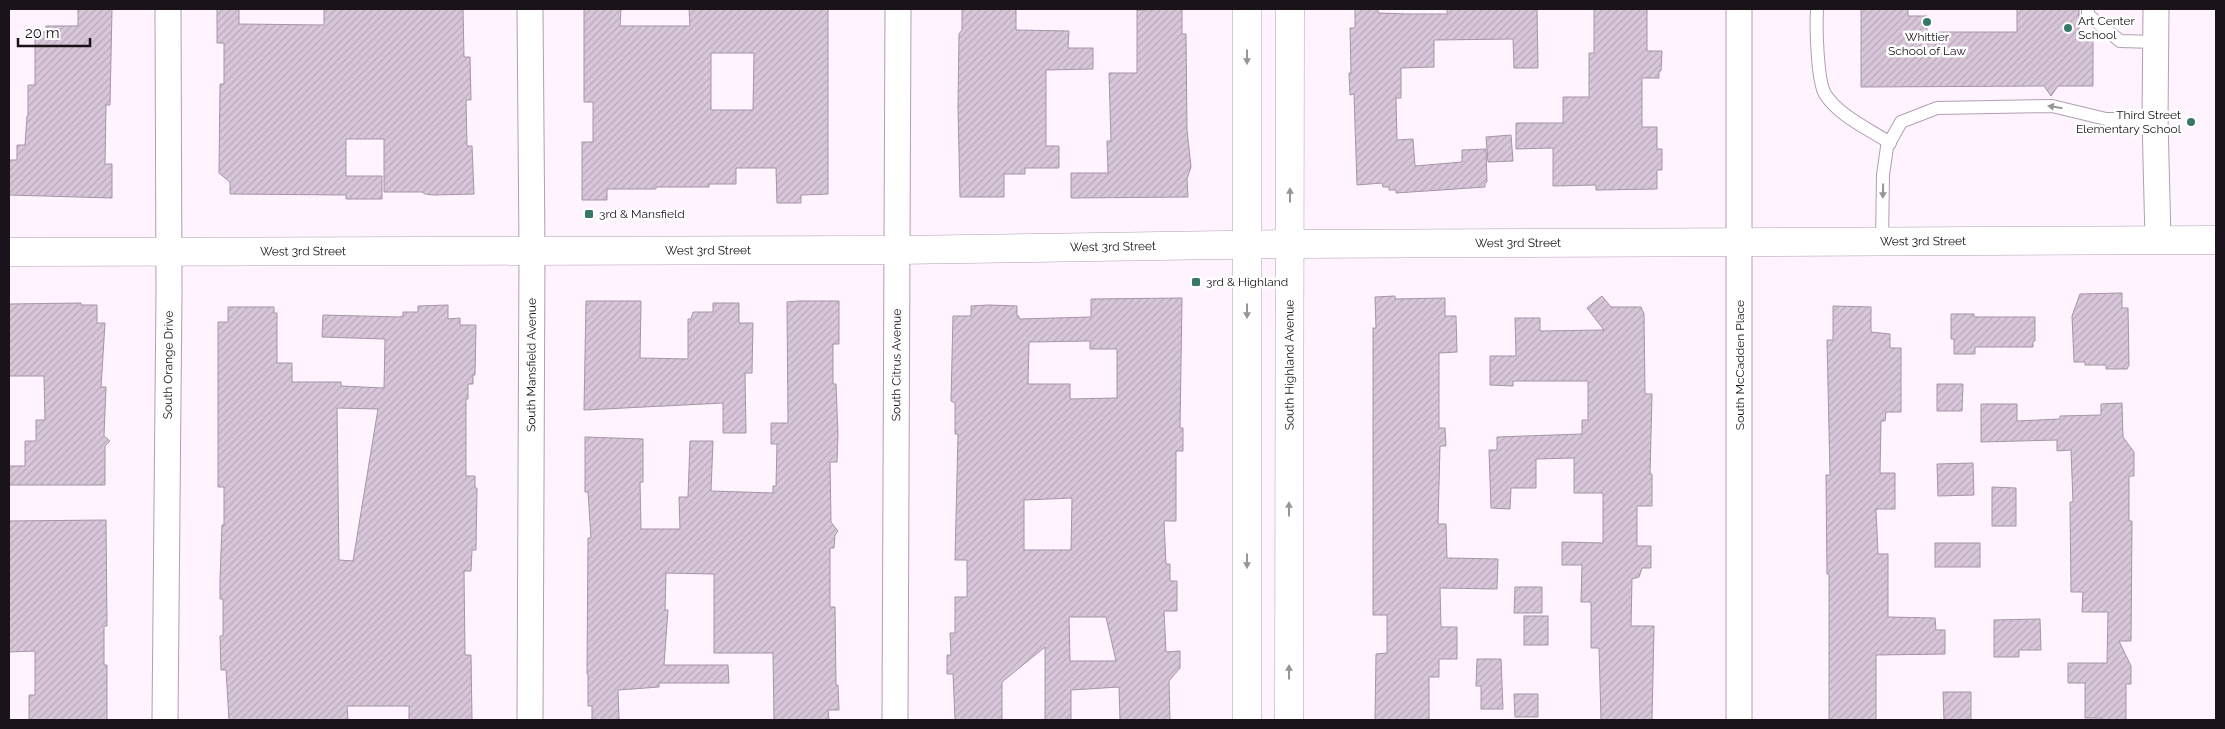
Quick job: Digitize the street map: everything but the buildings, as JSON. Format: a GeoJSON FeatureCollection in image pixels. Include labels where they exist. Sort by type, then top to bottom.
{"type":"FeatureCollection","features":[{"type":"Feature","properties":{"kind":"main road"},"geometry":{"type":"LineString","coordinates":[[1247,9],[1247,720]]}},
{"type":"Feature","properties":{"kind":"main road","name":"South Highland Avenue"},"geometry":{"type":"LineString","coordinates":[[1289,720],[1290,9]]}},
{"type":"Feature","properties":{"kind":"main road","name":"West 3rd Street"},"geometry":{"type":"LineString","coordinates":[[9,252],[898,250],[1247,244],[2216,240]]}},
{"type":"Feature","properties":{"kind":"street","name":"South Orange Drive"},"geometry":{"type":"LineString","coordinates":[[165,720],[168,9]]}},
{"type":"Feature","properties":{"kind":"street","name":"South Mansfield Avenue"},"geometry":{"type":"LineString","coordinates":[[530,9],[532,251],[530,720]]}},
{"type":"Feature","properties":{"kind":"street","name":"South Citrus Avenue"},"geometry":{"type":"LineString","coordinates":[[896,720],[898,9]]}},
{"type":"Feature","properties":{"kind":"street","name":"South McCadden Place"},"geometry":{"type":"LineString","coordinates":[[1739,9],[1739,720]]}},
{"type":"Feature","properties":{"kind":"street"},"geometry":{"type":"LineString","coordinates":[[2156,9],[2155,119],[2158,240]]}},
{"type":"Feature","properties":{"kind":"lane"},"geometry":{"type":"LineString","coordinates":[[1817,9],[1816,43],[1824,92],[1840,110],[1890,143]]}},
{"type":"Feature","properties":{"kind":"lane"},"geometry":{"type":"LineString","coordinates":[[2088,9],[2088,15],[2120,41],[2156,42]]}},
{"type":"Feature","properties":{"kind":"lane"},"geometry":{"type":"LineString","coordinates":[[1882,242],[1884,175],[1890,143],[1900,122],[1937,108],[2052,106],[2106,118],[2155,119]]}},
{"type":"Feature","properties":{"kind":"place","name":"Whittier School of Law"},"geometry":{"type":"Point","coordinates":[1927,22]}},
{"type":"Feature","properties":{"kind":"place","name":"Art Center School"},"geometry":{"type":"Point","coordinates":[2068,28]}},
{"type":"Feature","properties":{"kind":"place","name":"Third Street Elementary School"},"geometry":{"type":"Point","coordinates":[2191,122]}},
{"type":"Feature","properties":{"kind":"place","name":"3rd & Mansfield"},"geometry":{"type":"Point","coordinates":[589,214]}},
{"type":"Feature","properties":{"kind":"place","name":"3rd & Highland"},"geometry":{"type":"Point","coordinates":[1196,282]}}]}
